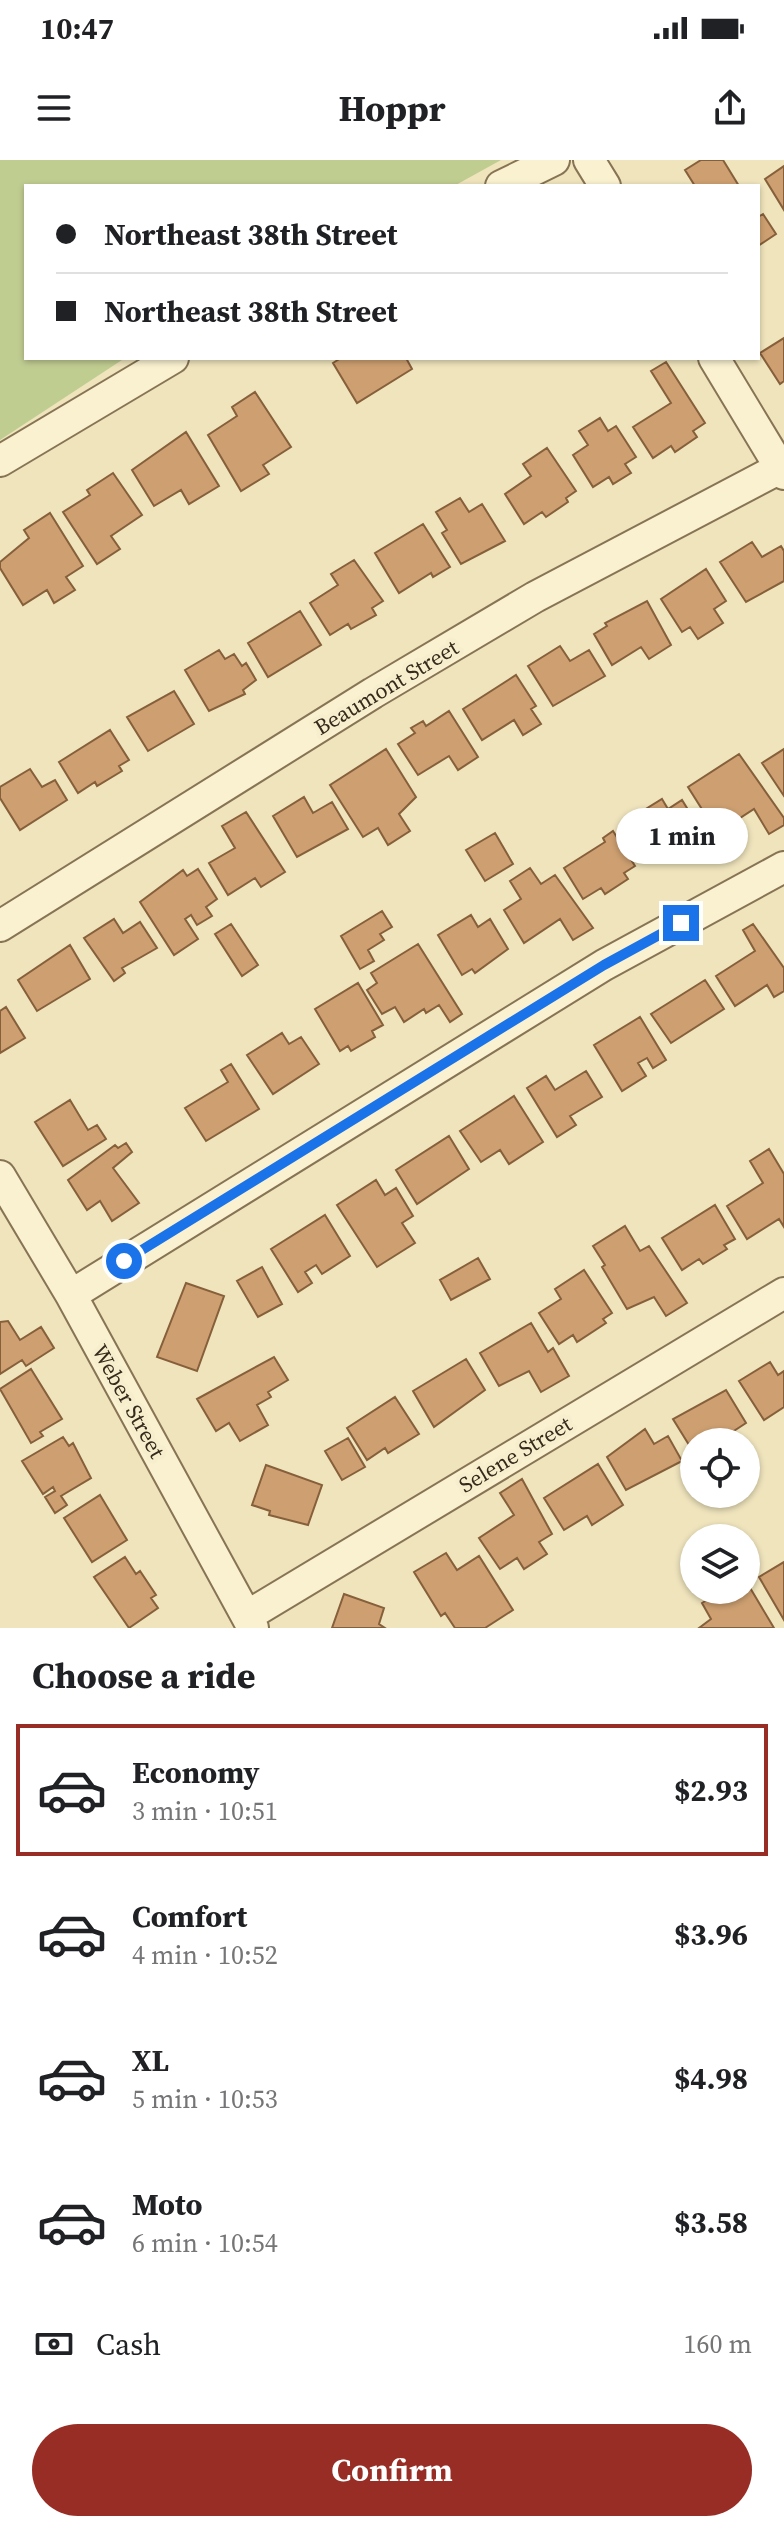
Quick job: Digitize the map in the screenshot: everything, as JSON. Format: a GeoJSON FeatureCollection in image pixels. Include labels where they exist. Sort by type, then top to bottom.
{"type":"FeatureCollection","features":[{"type":"Feature","properties":{"kind":"street"},"geometry":{"type":"LineString","coordinates":[[505,184],[554,160]]}},
{"type":"Feature","properties":{"kind":"street"},"geometry":{"type":"LineString","coordinates":[[589,160],[604,184]]}},
{"type":"Feature","properties":{"kind":"street"},"geometry":{"type":"LineString","coordinates":[[0,461],[170,360]]}},
{"type":"Feature","properties":{"kind":"street"},"geometry":{"type":"LineString","coordinates":[[715,360],[783,470]]}},
{"type":"Feature","properties":{"kind":"street","name":"Beaumont Street"},"geometry":{"type":"LineString","coordinates":[[0,926],[535,597],[783,470]]}},
{"type":"Feature","properties":{"kind":"street"},"geometry":{"type":"LineString","coordinates":[[71,1295],[604,965],[784,867]]}},
{"type":"Feature","properties":{"kind":"street","name":"Weber Street"},"geometry":{"type":"LineString","coordinates":[[0,1176],[71,1295],[250,1622]]}},
{"type":"Feature","properties":{"kind":"street","name":"Selene Street"},"geometry":{"type":"LineString","coordinates":[[250,1622],[784,1293]]}},
{"type":"Feature","properties":{"kind":"green space"},"geometry":{"type":"Polygon","coordinates":[[[0,160],[501,160],[458,184],[24,184],[24,360],[122,360],[0,440],[0,160]]]}},
{"type":"Feature","properties":{"kind":"building"},"geometry":{"type":"Polygon","coordinates":[[[701,160],[723,160],[738,184],[694,184],[685,170],[701,160]]]}},
{"type":"Feature","properties":{"kind":"building"},"geometry":{"type":"Polygon","coordinates":[[[784,166],[784,210],[765,179],[784,166]]]}},
{"type":"Feature","properties":{"kind":"building"},"geometry":{"type":"Polygon","coordinates":[[[763,214],[776,234],[760,245],[760,216],[763,214]]]}},
{"type":"Feature","properties":{"kind":"building"},"geometry":{"type":"Polygon","coordinates":[[[784,338],[784,381],[780,384],[760,353],[784,338]]]}},
{"type":"Feature","properties":{"kind":"building"},"geometry":{"type":"Polygon","coordinates":[[[338,360],[407,360],[412,369],[357,403],[333,363],[338,360]]]}},
{"type":"Feature","properties":{"kind":"building"},"geometry":{"type":"Polygon","coordinates":[[[666,362],[705,423],[693,431],[697,437],[675,452],[671,446],[653,458],[633,427],[671,403],[651,371],[666,362]]]}},
{"type":"Feature","properties":{"kind":"building"},"geometry":{"type":"Polygon","coordinates":[[[255,392],[291,447],[263,465],[269,474],[241,491],[208,435],[237,416],[232,407],[255,392]]]}},
{"type":"Feature","properties":{"kind":"building"},"geometry":{"type":"Polygon","coordinates":[[[600,418],[608,431],[616,426],[636,457],[625,464],[631,473],[613,484],[609,477],[593,487],[573,455],[588,445],[579,431],[600,418]]]}},
{"type":"Feature","properties":{"kind":"building"},"geometry":{"type":"Polygon","coordinates":[[[186,432],[219,486],[189,504],[181,490],[154,506],[132,470],[186,432]]]}},
{"type":"Feature","properties":{"kind":"building"},"geometry":{"type":"Polygon","coordinates":[[[547,448],[576,491],[566,498],[568,502],[546,517],[542,512],[524,524],[505,494],[531,476],[523,464],[547,448]]]}},
{"type":"Feature","properties":{"kind":"building"},"geometry":{"type":"Polygon","coordinates":[[[113,473],[142,515],[111,536],[120,549],[97,564],[63,512],[90,495],[87,490],[113,473]]]}},
{"type":"Feature","properties":{"kind":"building"},"geometry":{"type":"Polygon","coordinates":[[[460,498],[469,512],[482,504],[505,541],[461,564],[442,533],[447,530],[436,512],[460,498]]]}},
{"type":"Feature","properties":{"kind":"building"},"geometry":{"type":"Polygon","coordinates":[[[50,513],[83,566],[66,577],[75,590],[54,603],[47,590],[23,605],[0,568],[0,562],[29,538],[24,530],[50,513]]]}},
{"type":"Feature","properties":{"kind":"building"},"geometry":{"type":"Polygon","coordinates":[[[423,524],[450,567],[433,577],[431,573],[399,593],[375,553],[423,524]]]}},
{"type":"Feature","properties":{"kind":"building"},"geometry":{"type":"Polygon","coordinates":[[[752,542],[762,557],[781,546],[784,551],[784,581],[746,602],[720,562],[752,542]]]}},
{"type":"Feature","properties":{"kind":"building"},"geometry":{"type":"Polygon","coordinates":[[[354,560],[383,601],[372,608],[376,615],[351,629],[348,624],[330,635],[310,603],[338,585],[331,574],[354,560]]]}},
{"type":"Feature","properties":{"kind":"building"},"geometry":{"type":"Polygon","coordinates":[[[706,569],[726,601],[714,609],[723,623],[698,639],[690,627],[682,632],[661,599],[706,569]]]}},
{"type":"Feature","properties":{"kind":"building"},"geometry":{"type":"Polygon","coordinates":[[[647,601],[671,645],[649,659],[641,647],[612,665],[594,634],[607,626],[605,623],[647,601]]]}},
{"type":"Feature","properties":{"kind":"building"},"geometry":{"type":"Polygon","coordinates":[[[300,611],[321,645],[268,677],[248,643],[300,611]]]}},
{"type":"Feature","properties":{"kind":"building"},"geometry":{"type":"Polygon","coordinates":[[[560,646],[570,661],[589,650],[605,676],[553,706],[528,666],[560,646]]]}},
{"type":"Feature","properties":{"kind":"building"},"geometry":{"type":"Polygon","coordinates":[[[219,650],[225,659],[234,654],[242,666],[246,663],[256,680],[243,690],[245,694],[209,711],[185,670],[219,650]]]}},
{"type":"Feature","properties":{"kind":"building"},"geometry":{"type":"Polygon","coordinates":[[[516,675],[536,706],[531,709],[541,724],[523,735],[514,720],[482,740],[463,709],[516,675]]]}},
{"type":"Feature","properties":{"kind":"building"},"geometry":{"type":"Polygon","coordinates":[[[174,691],[194,724],[148,751],[127,717],[174,691]]]}},
{"type":"Feature","properties":{"kind":"building"},"geometry":{"type":"Polygon","coordinates":[[[449,711],[478,757],[458,770],[449,756],[418,775],[398,744],[415,733],[411,728],[423,721],[426,726],[449,711]]]}},
{"type":"Feature","properties":{"kind":"building"},"geometry":{"type":"Polygon","coordinates":[[[110,730],[129,760],[119,766],[122,771],[78,793],[59,762],[110,730]]]}},
{"type":"Feature","properties":{"kind":"building"},"geometry":{"type":"Polygon","coordinates":[[[386,749],[416,797],[399,814],[410,831],[388,845],[378,828],[363,837],[330,785],[386,749]]]}},
{"type":"Feature","properties":{"kind":"building"},"geometry":{"type":"Polygon","coordinates":[[[784,749],[784,796],[762,763],[784,749]]]}},
{"type":"Feature","properties":{"kind":"building"},"geometry":{"type":"Polygon","coordinates":[[[739,754],[784,818],[784,825],[769,834],[754,809],[717,833],[688,787],[739,754]]]}},
{"type":"Feature","properties":{"kind":"building"},"geometry":{"type":"Polygon","coordinates":[[[30,769],[42,787],[55,780],[67,800],[20,830],[0,798],[0,787],[30,769]]]}},
{"type":"Feature","properties":{"kind":"building"},"geometry":{"type":"Polygon","coordinates":[[[304,797],[313,813],[332,802],[348,829],[297,857],[273,816],[304,797]]]}},
{"type":"Feature","properties":{"kind":"building"},"geometry":{"type":"Polygon","coordinates":[[[662,799],[668,809],[682,800],[703,834],[688,843],[684,838],[660,854],[636,815],[662,799]]]}},
{"type":"Feature","properties":{"kind":"building"},"geometry":{"type":"Polygon","coordinates":[[[246,812],[285,872],[261,887],[255,878],[228,895],[209,863],[235,848],[222,826],[246,812]]]}},
{"type":"Feature","properties":{"kind":"building"},"geometry":{"type":"Polygon","coordinates":[[[613,831],[635,866],[624,873],[628,879],[605,894],[601,888],[583,899],[564,868],[605,842],[603,838],[613,831]]]}},
{"type":"Feature","properties":{"kind":"building"},"geometry":{"type":"Polygon","coordinates":[[[495,833],[513,864],[485,881],[466,850],[495,833]]]}},
{"type":"Feature","properties":{"kind":"building"},"geometry":{"type":"Polygon","coordinates":[[[530,868],[541,884],[555,875],[593,928],[573,940],[560,919],[524,943],[504,910],[521,899],[510,881],[530,868]]]}},
{"type":"Feature","properties":{"kind":"building"},"geometry":{"type":"Polygon","coordinates":[[[198,869],[217,899],[206,907],[212,916],[197,925],[191,915],[185,919],[198,939],[174,955],[140,902],[183,870],[187,876],[198,869]]]}},
{"type":"Feature","properties":{"kind":"building"},"geometry":{"type":"Polygon","coordinates":[[[382,911],[392,927],[380,934],[384,940],[368,950],[374,961],[360,969],[341,936],[382,911]]]}},
{"type":"Feature","properties":{"kind":"building"},"geometry":{"type":"Polygon","coordinates":[[[471,915],[478,927],[490,919],[508,949],[475,973],[472,969],[462,975],[438,935],[471,915]]]}},
{"type":"Feature","properties":{"kind":"building"},"geometry":{"type":"Polygon","coordinates":[[[114,919],[123,933],[140,922],[157,948],[122,968],[125,973],[114,981],[84,938],[114,919]]]}},
{"type":"Feature","properties":{"kind":"building"},"geometry":{"type":"Polygon","coordinates":[[[231,924],[258,965],[242,976],[215,934],[231,924]]]}},
{"type":"Feature","properties":{"kind":"building"},"geometry":{"type":"Polygon","coordinates":[[[753,924],[784,968],[784,991],[774,997],[767,985],[735,1006],[716,976],[755,951],[743,930],[753,924]]]}},
{"type":"Feature","properties":{"kind":"building"},"geometry":{"type":"Polygon","coordinates":[[[418,944],[462,1014],[450,1022],[439,1005],[426,1013],[424,1009],[404,1022],[395,1007],[382,1014],[367,990],[377,983],[371,973],[418,944]]]}},
{"type":"Feature","properties":{"kind":"building"},"geometry":{"type":"Polygon","coordinates":[[[70,945],[90,979],[37,1011],[18,980],[70,945]]]}},
{"type":"Feature","properties":{"kind":"building"},"geometry":{"type":"Polygon","coordinates":[[[705,980],[724,1009],[671,1043],[651,1014],[705,980]]]}},
{"type":"Feature","properties":{"kind":"building"},"geometry":{"type":"Polygon","coordinates":[[[358,983],[383,1025],[372,1031],[375,1037],[351,1051],[348,1046],[340,1051],[315,1009],[358,983]]]}},
{"type":"Feature","properties":{"kind":"building"},"geometry":{"type":"Polygon","coordinates":[[[6,1007],[25,1038],[0,1053],[0,1011],[6,1007]]]}},
{"type":"Feature","properties":{"kind":"building"},"geometry":{"type":"Polygon","coordinates":[[[640,1017],[666,1060],[653,1068],[647,1058],[638,1063],[646,1076],[622,1091],[594,1045],[640,1017]]]}},
{"type":"Feature","properties":{"kind":"building"},"geometry":{"type":"Polygon","coordinates":[[[282,1033],[289,1044],[301,1037],[319,1064],[273,1094],[247,1055],[282,1033]]]}},
{"type":"Feature","properties":{"kind":"building"},"geometry":{"type":"Polygon","coordinates":[[[231,1064],[259,1109],[206,1141],[185,1108],[228,1082],[221,1070],[231,1064]]]}},
{"type":"Feature","properties":{"kind":"building"},"geometry":{"type":"Polygon","coordinates":[[[586,1071],[602,1097],[570,1116],[576,1125],[557,1137],[527,1088],[546,1076],[555,1090],[586,1071]]]}},
{"type":"Feature","properties":{"kind":"building"},"geometry":{"type":"Polygon","coordinates":[[[514,1096],[543,1142],[509,1164],[500,1150],[481,1162],[460,1131],[514,1096]]]}},
{"type":"Feature","properties":{"kind":"building"},"geometry":{"type":"Polygon","coordinates":[[[70,1100],[88,1130],[97,1125],[106,1139],[63,1166],[35,1122],[70,1100]]]}},
{"type":"Feature","properties":{"kind":"building"},"geometry":{"type":"Polygon","coordinates":[[[449,1136],[469,1169],[417,1204],[396,1170],[449,1136]]]}},
{"type":"Feature","properties":{"kind":"building"},"geometry":{"type":"Polygon","coordinates":[[[126,1143],[132,1152],[113,1168],[139,1203],[112,1221],[100,1201],[87,1210],[68,1180],[115,1145],[118,1148],[126,1143]]]}},
{"type":"Feature","properties":{"kind":"building"},"geometry":{"type":"Polygon","coordinates":[[[769,1149],[784,1174],[784,1227],[779,1219],[747,1239],[727,1206],[763,1183],[750,1161],[769,1149]]]}},
{"type":"Feature","properties":{"kind":"building"},"geometry":{"type":"Polygon","coordinates":[[[376,1180],[385,1195],[396,1188],[413,1216],[402,1223],[415,1243],[377,1267],[337,1205],[376,1180]]]}},
{"type":"Feature","properties":{"kind":"building"},"geometry":{"type":"Polygon","coordinates":[[[715,1205],[735,1239],[724,1245],[727,1249],[703,1264],[699,1259],[682,1270],[662,1238],[715,1205]]]}},
{"type":"Feature","properties":{"kind":"building"},"geometry":{"type":"Polygon","coordinates":[[[325,1215],[350,1256],[322,1274],[316,1265],[305,1272],[312,1283],[298,1292],[271,1249],[325,1215]]]}},
{"type":"Feature","properties":{"kind":"building"},"geometry":{"type":"Polygon","coordinates":[[[625,1226],[640,1251],[649,1246],[687,1303],[666,1316],[654,1297],[627,1309],[602,1267],[605,1265],[593,1246],[625,1226]]]}},
{"type":"Feature","properties":{"kind":"building"},"geometry":{"type":"Polygon","coordinates":[[[478,1258],[490,1279],[451,1300],[440,1280],[478,1258]]]}},
{"type":"Feature","properties":{"kind":"building"},"geometry":{"type":"Polygon","coordinates":[[[262,1267],[282,1304],[258,1317],[237,1281],[262,1267]]]}},
{"type":"Feature","properties":{"kind":"building"},"geometry":{"type":"Polygon","coordinates":[[[584,1270],[612,1313],[603,1319],[606,1323],[577,1342],[573,1335],[559,1344],[539,1313],[561,1299],[555,1289],[584,1270]]]}},
{"type":"Feature","properties":{"kind":"building"},"geometry":{"type":"Polygon","coordinates":[[[186,1283],[224,1296],[197,1371],[157,1357],[186,1283]]]}},
{"type":"Feature","properties":{"kind":"building"},"geometry":{"type":"Polygon","coordinates":[[[8,1321],[20,1340],[41,1327],[54,1348],[26,1366],[22,1360],[0,1374],[0,1322],[8,1321]]]}},
{"type":"Feature","properties":{"kind":"building"},"geometry":{"type":"Polygon","coordinates":[[[531,1323],[548,1352],[553,1348],[569,1376],[541,1392],[529,1371],[499,1386],[480,1353],[531,1323]]]}},
{"type":"Feature","properties":{"kind":"building"},"geometry":{"type":"Polygon","coordinates":[[[274,1357],[288,1380],[268,1392],[271,1397],[257,1405],[268,1425],[240,1441],[229,1423],[216,1431],[197,1399],[274,1357]]]}},
{"type":"Feature","properties":{"kind":"building"},"geometry":{"type":"Polygon","coordinates":[[[466,1359],[485,1390],[434,1427],[413,1391],[466,1359]]]}},
{"type":"Feature","properties":{"kind":"building"},"geometry":{"type":"Polygon","coordinates":[[[770,1362],[778,1375],[784,1371],[784,1407],[764,1420],[739,1381],[770,1362]]]}},
{"type":"Feature","properties":{"kind":"building"},"geometry":{"type":"Polygon","coordinates":[[[31,1369],[62,1419],[40,1432],[43,1436],[31,1443],[0,1389],[31,1369]]]}},
{"type":"Feature","properties":{"kind":"building"},"geometry":{"type":"Polygon","coordinates":[[[726,1390],[746,1423],[738,1428],[680,1430],[673,1419],[726,1390]]]}},
{"type":"Feature","properties":{"kind":"building"},"geometry":{"type":"Polygon","coordinates":[[[395,1397],[419,1434],[388,1453],[385,1448],[367,1460],[347,1428],[395,1397]]]}},
{"type":"Feature","properties":{"kind":"building"},"geometry":{"type":"Polygon","coordinates":[[[645,1429],[654,1444],[668,1436],[680,1462],[626,1490],[607,1457],[645,1429]]]}},
{"type":"Feature","properties":{"kind":"building"},"geometry":{"type":"Polygon","coordinates":[[[63,1437],[69,1446],[73,1443],[91,1478],[61,1496],[67,1505],[55,1513],[45,1497],[55,1491],[53,1487],[43,1494],[22,1461],[63,1437]]]}},
{"type":"Feature","properties":{"kind":"building"},"geometry":{"type":"Polygon","coordinates":[[[348,1438],[365,1467],[342,1480],[325,1451],[348,1438]]]}},
{"type":"Feature","properties":{"kind":"building"},"geometry":{"type":"Polygon","coordinates":[[[598,1464],[623,1505],[592,1525],[587,1516],[564,1530],[544,1498],[598,1464]]]}},
{"type":"Feature","properties":{"kind":"building"},"geometry":{"type":"Polygon","coordinates":[[[266,1465],[322,1485],[308,1525],[269,1515],[270,1511],[252,1505],[266,1465]]]}},
{"type":"Feature","properties":{"kind":"building"},"geometry":{"type":"Polygon","coordinates":[[[522,1479],[552,1534],[539,1542],[547,1554],[524,1569],[517,1558],[500,1569],[479,1538],[514,1515],[500,1493],[522,1479]]]}},
{"type":"Feature","properties":{"kind":"building"},"geometry":{"type":"Polygon","coordinates":[[[100,1495],[127,1540],[92,1562],[64,1518],[100,1495]]]}},
{"type":"Feature","properties":{"kind":"building"},"geometry":{"type":"Polygon","coordinates":[[[446,1553],[457,1570],[479,1556],[513,1610],[485,1628],[455,1628],[445,1613],[441,1616],[414,1572],[446,1553]]]}},
{"type":"Feature","properties":{"kind":"building"},"geometry":{"type":"Polygon","coordinates":[[[125,1557],[136,1574],[140,1571],[156,1595],[151,1598],[158,1608],[129,1628],[94,1577],[125,1557]]]}},
{"type":"Feature","properties":{"kind":"building"},"geometry":{"type":"Polygon","coordinates":[[[784,1562],[784,1620],[760,1579],[784,1562]]]}},
{"type":"Feature","properties":{"kind":"building"},"geometry":{"type":"Polygon","coordinates":[[[344,1594],[384,1608],[379,1624],[385,1628],[332,1628],[344,1594]]]}},
{"type":"Feature","properties":{"kind":"building"},"geometry":{"type":"Polygon","coordinates":[[[703,1604],[760,1604],[774,1628],[699,1628],[711,1619],[703,1604]]]}},
{"type":"Feature","properties":{"kind":"route"},"geometry":{"type":"LineString","coordinates":[[124,1261],[604,965],[681,923]]}}]}
